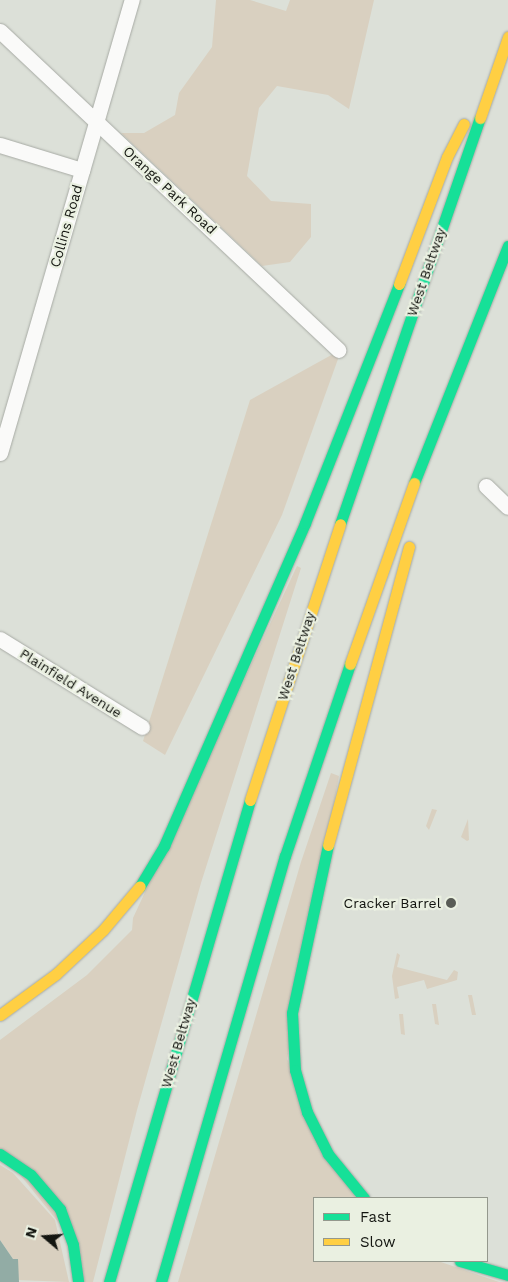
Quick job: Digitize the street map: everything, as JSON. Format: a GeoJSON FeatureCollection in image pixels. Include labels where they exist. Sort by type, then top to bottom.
{"type":"FeatureCollection","features":[{"type":"Feature","properties":{"kind":"highway","name":"West Beltway"},"geometry":{"type":"LineString","coordinates":[[109,1282],[263,757],[369,436],[508,37]]}},
{"type":"Feature","properties":{"kind":"highway"},"geometry":{"type":"LineString","coordinates":[[0,1015],[56,974],[103,930],[138,889],[164,846],[309,514],[368,368],[447,157],[500,57]]}},
{"type":"Feature","properties":{"kind":"highway"},"geometry":{"type":"LineString","coordinates":[[161,1282],[286,856],[362,627],[427,448],[458,377],[508,246]]}},
{"type":"Feature","properties":{"kind":"highway"},"geometry":{"type":"LineString","coordinates":[[425,490],[458,377]]}},
{"type":"Feature","properties":{"kind":"highway"},"geometry":{"type":"LineString","coordinates":[[363,1197],[328,1154],[307,1112],[295,1070],[292,1012],[314,902],[347,765],[412,538]]}},
{"type":"Feature","properties":{"kind":"highway"},"geometry":{"type":"LineString","coordinates":[[0,1154],[31,1175],[60,1209],[73,1245],[78,1282]]}},
{"type":"Feature","properties":{"kind":"highway"},"geometry":{"type":"LineString","coordinates":[[463,1262],[508,1275]]}},
{"type":"Feature","properties":{"kind":"street","name":"Collins Road"},"geometry":{"type":"LineString","coordinates":[[0,453],[132,0]]}},
{"type":"Feature","properties":{"kind":"street","name":"Orange Park Road"},"geometry":{"type":"LineString","coordinates":[[0,31],[339,350]]}},
{"type":"Feature","properties":{"kind":"street"},"geometry":{"type":"LineString","coordinates":[[0,145],[82,170]]}},
{"type":"Feature","properties":{"kind":"street"},"geometry":{"type":"LineString","coordinates":[[486,486],[508,507]]}},
{"type":"Feature","properties":{"kind":"street","name":"Plainfield Avenue"},"geometry":{"type":"LineString","coordinates":[[0,639],[142,727]]}},
{"type":"Feature","properties":{"kind":"shaded area"},"geometry":{"type":"Polygon","coordinates":[[[216,0],[250,0],[286,11],[290,0],[374,0],[349,109],[328,95],[277,86],[259,108],[247,176],[271,201],[311,204],[311,237],[290,262],[262,266],[121,133],[144,133],[175,115],[179,93],[212,47],[216,0]]]}},
{"type":"Feature","properties":{"kind":"shaded area"},"geometry":{"type":"Polygon","coordinates":[[[335,353],[338,359],[282,515],[165,755],[143,741],[250,400],[335,353]]]}},
{"type":"Feature","properties":{"kind":"shaded area"},"geometry":{"type":"Polygon","coordinates":[[[297,566],[301,568],[201,883],[137,1110],[93,1282],[82,1282],[80,1249],[0,1150],[0,1040],[87,975],[132,930],[133,918],[297,566]]]}},
{"type":"Feature","properties":{"kind":"shaded area"},"geometry":{"type":"Polygon","coordinates":[[[331,773],[339,776],[287,1059],[356,1197],[313,1197],[313,1262],[441,1262],[499,1282],[178,1282],[301,862],[331,773]]]}},
{"type":"Feature","properties":{"kind":"shaded area"},"geometry":{"type":"Polygon","coordinates":[[[432,809],[437,810],[429,830],[426,826],[432,809]]]}},
{"type":"Feature","properties":{"kind":"shaded area"},"geometry":{"type":"Polygon","coordinates":[[[468,819],[469,840],[467,841],[461,837],[468,819]]]}},
{"type":"Feature","properties":{"kind":"shaded area"},"geometry":{"type":"Polygon","coordinates":[[[397,953],[400,955],[397,967],[447,980],[454,970],[458,972],[457,980],[427,989],[424,980],[397,987],[399,998],[395,999],[392,976],[397,953]]]}},
{"type":"Feature","properties":{"kind":"shaded area"},"geometry":{"type":"Polygon","coordinates":[[[468,995],[472,995],[476,1015],[472,1015],[468,995]]]}},
{"type":"Feature","properties":{"kind":"shaded area"},"geometry":{"type":"Polygon","coordinates":[[[432,1004],[436,1004],[439,1025],[435,1024],[432,1004]]]}},
{"type":"Feature","properties":{"kind":"shaded area"},"geometry":{"type":"Polygon","coordinates":[[[399,1014],[403,1014],[405,1035],[401,1034],[399,1014]]]}},
{"type":"Feature","properties":{"kind":"shaded area"},"geometry":{"type":"Polygon","coordinates":[[[0,1165],[13,1173],[55,1220],[69,1282],[17,1280],[18,1259],[13,1259],[0,1240],[0,1165]]]}},
{"type":"Feature","properties":{"kind":"water"},"geometry":{"type":"Polygon","coordinates":[[[0,1240],[13,1259],[18,1259],[19,1282],[0,1282],[0,1240]]]}},
{"type":"Feature","properties":{"kind":"traffic: fast"},"geometry":{"type":"LineString","coordinates":[[340,524],[480,118]]}},
{"type":"Feature","properties":{"kind":"traffic: fast"},"geometry":{"type":"LineString","coordinates":[[414,483],[508,246]]}},
{"type":"Feature","properties":{"kind":"traffic: fast"},"geometry":{"type":"LineString","coordinates":[[140,886],[164,846],[305,523],[399,284]]}},
{"type":"Feature","properties":{"kind":"traffic: fast"},"geometry":{"type":"LineString","coordinates":[[161,1282],[285,856],[350,664]]}},
{"type":"Feature","properties":{"kind":"traffic: fast"},"geometry":{"type":"LineString","coordinates":[[109,1282],[250,800]]}},
{"type":"Feature","properties":{"kind":"traffic: fast"},"geometry":{"type":"LineString","coordinates":[[328,845],[292,1013],[295,1070],[307,1112],[328,1154],[363,1197]]}},
{"type":"Feature","properties":{"kind":"traffic: fast"},"geometry":{"type":"LineString","coordinates":[[0,1154],[31,1175],[60,1209],[73,1245],[78,1282]]}},
{"type":"Feature","properties":{"kind":"traffic: fast"},"geometry":{"type":"LineString","coordinates":[[463,1262],[508,1275]]}},
{"type":"Feature","properties":{"kind":"traffic: slow"},"geometry":{"type":"LineString","coordinates":[[480,118],[508,37]]}},
{"type":"Feature","properties":{"kind":"traffic: slow"},"geometry":{"type":"LineString","coordinates":[[399,284],[447,157],[464,124]]}},
{"type":"Feature","properties":{"kind":"traffic: slow"},"geometry":{"type":"LineString","coordinates":[[350,664],[414,483]]}},
{"type":"Feature","properties":{"kind":"traffic: slow"},"geometry":{"type":"LineString","coordinates":[[250,800],[340,524]]}},
{"type":"Feature","properties":{"kind":"traffic: slow"},"geometry":{"type":"LineString","coordinates":[[328,845],[409,547]]}},
{"type":"Feature","properties":{"kind":"traffic: slow"},"geometry":{"type":"LineString","coordinates":[[0,1015],[56,974],[103,930],[140,886]]}},
{"type":"Feature","properties":{"kind":"place","name":"Cracker Barrel"},"geometry":{"type":"Point","coordinates":[451,903]}}]}
